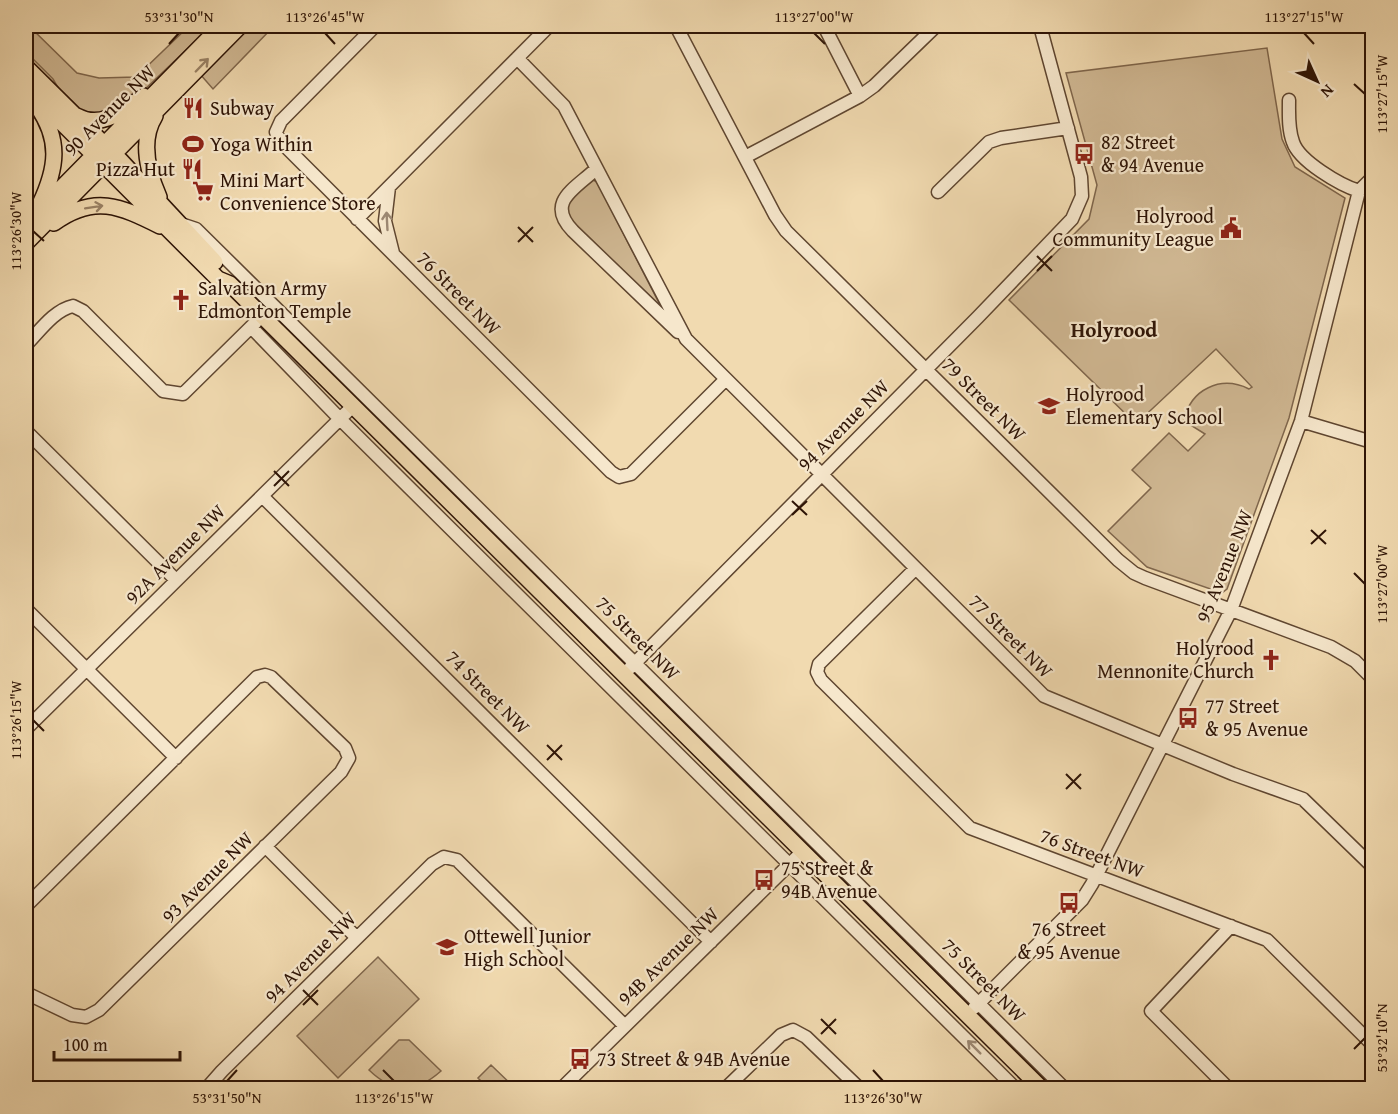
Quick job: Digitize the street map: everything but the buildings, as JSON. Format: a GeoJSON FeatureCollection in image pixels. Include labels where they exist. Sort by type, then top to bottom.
{"type":"FeatureCollection","features":[{"type":"Feature","properties":{"kind":"main road","name":"90 Avenue NW"},"geometry":{"type":"LineString","coordinates":[[26,244],[165,83],[221,26]]}},
{"type":"Feature","properties":{"kind":"main road","name":"90 Avenue NW"},"geometry":{"type":"LineString","coordinates":[[30,219],[164,104],[240,26]]}},
{"type":"Feature","properties":{"kind":"main road","name":"75 Street NW"},"geometry":{"type":"LineString","coordinates":[[26,67],[71,112],[105,155],[176,228],[218,279],[230,284],[256,322],[352,407],[1041,1089]]}},
{"type":"Feature","properties":{"kind":"main road"},"geometry":{"type":"LineString","coordinates":[[71,112],[89,121],[102,120],[165,83]]}},
{"type":"Feature","properties":{"kind":"main road"},"geometry":{"type":"LineString","coordinates":[[26,87],[44,116],[53,141],[54,152],[50,183],[30,219]]}},
{"type":"Feature","properties":{"kind":"main road","name":"75 Street NW"},"geometry":{"type":"LineString","coordinates":[[26,87],[164,206],[176,228]]}},
{"type":"Feature","properties":{"kind":"main road"},"geometry":{"type":"LineString","coordinates":[[164,104],[151,123],[147,152],[154,184],[164,206]]}},
{"type":"Feature","properties":{"kind":"main road"},"geometry":{"type":"LineString","coordinates":[[26,244],[63,217],[90,206],[119,207],[176,228]]}},
{"type":"Feature","properties":{"kind":"street","name":"76 Street NW"},"geometry":{"type":"LineString","coordinates":[[375,26],[281,121],[276,132],[280,141],[357,219],[611,472],[619,477],[631,474],[726,379]]}},
{"type":"Feature","properties":{"kind":"street"},"geometry":{"type":"LineString","coordinates":[[357,219],[549,26]]}},
{"type":"Feature","properties":{"kind":"street","name":"79 Street NW"},"geometry":{"type":"LineString","coordinates":[[676,26],[775,215],[786,231],[1118,560],[1134,573],[1145,578],[1331,647],[1355,661],[1372,678]]}},
{"type":"Feature","properties":{"kind":"street"},"geometry":{"type":"LineString","coordinates":[[824,26],[860,96]]}},
{"type":"Feature","properties":{"kind":"street"},"geometry":{"type":"LineString","coordinates":[[745,157],[860,96],[874,86],[936,26]]}},
{"type":"Feature","properties":{"kind":"street"},"geometry":{"type":"LineString","coordinates":[[938,192],[989,141],[1068,128],[1040,26]]}},
{"type":"Feature","properties":{"kind":"street","name":"77 Street NW"},"geometry":{"type":"LineString","coordinates":[[517,58],[564,106],[686,339]]}},
{"type":"Feature","properties":{"kind":"street"},"geometry":{"type":"LineString","coordinates":[[1289,100],[1293,145],[1312,165],[1351,189],[1359,191],[1372,178]]}},
{"type":"Feature","properties":{"kind":"street","name":"94 Avenue NW"},"geometry":{"type":"LineString","coordinates":[[623,675],[1072,219],[1082,196],[1081,177],[1068,128]]}},
{"type":"Feature","properties":{"kind":"street","name":"77 Street NW"},"geometry":{"type":"LineString","coordinates":[[596,169],[565,198],[561,210],[563,218],[573,231],[686,339],[1044,696],[1233,774],[1303,799],[1372,866]]}},
{"type":"Feature","properties":{"kind":"street"},"geometry":{"type":"LineString","coordinates":[[389,187],[385,221],[393,254]]}},
{"type":"Feature","properties":{"kind":"street","name":"95 Avenue NW"},"geometry":{"type":"LineString","coordinates":[[967,1015],[1082,900],[1098,876],[1231,610],[1300,421],[1359,191]]}},
{"type":"Feature","properties":{"kind":"street","name":"75 Street NW"},"geometry":{"type":"LineString","coordinates":[[176,228],[196,229],[1064,1089]]}},
{"type":"Feature","properties":{"kind":"street"},"geometry":{"type":"LineString","coordinates":[[26,345],[58,312],[73,306],[83,311],[163,391],[183,394],[256,322]]}},
{"type":"Feature","properties":{"kind":"street","name":"75 Street NW"},"geometry":{"type":"LineString","coordinates":[[256,322],[340,419],[1015,1089]]}},
{"type":"Feature","properties":{"kind":"street","name":"92A Avenue NW"},"geometry":{"type":"LineString","coordinates":[[26,729],[352,407]]}},
{"type":"Feature","properties":{"kind":"street"},"geometry":{"type":"LineString","coordinates":[[1300,421],[1372,442]]}},
{"type":"Feature","properties":{"kind":"street"},"geometry":{"type":"LineString","coordinates":[[26,431],[176,580]]}},
{"type":"Feature","properties":{"kind":"street","name":"74 Street NW"},"geometry":{"type":"LineString","coordinates":[[262,496],[711,942]]}},
{"type":"Feature","properties":{"kind":"street","name":"76 Street NW"},"geometry":{"type":"LineString","coordinates":[[915,569],[819,664],[817,672],[821,680],[970,828],[1267,940],[1372,1044]]}},
{"type":"Feature","properties":{"kind":"street"},"geometry":{"type":"LineString","coordinates":[[26,609],[176,758],[26,906]]}},
{"type":"Feature","properties":{"kind":"street","name":"93 Avenue NW"},"geometry":{"type":"LineString","coordinates":[[26,993],[72,1015],[86,1017],[99,1010],[341,772],[349,758],[345,748],[271,677],[265,675],[257,677],[176,758]]}},
{"type":"Feature","properties":{"kind":"street"},"geometry":{"type":"LineString","coordinates":[[265,846],[357,938]]}},
{"type":"Feature","properties":{"kind":"street","name":"94B Avenue NW"},"geometry":{"type":"LineString","coordinates":[[562,1089],[802,852]]}},
{"type":"Feature","properties":{"kind":"street","name":"94 Avenue NW"},"geometry":{"type":"LineString","coordinates":[[207,1089],[222,1071],[432,864],[444,857],[457,860],[625,1026]]}},
{"type":"Feature","properties":{"kind":"street"},"geometry":{"type":"LineString","coordinates":[[1228,1089],[1151,1011],[1232,926]]}},
{"type":"Feature","properties":{"kind":"street"},"geometry":{"type":"LineString","coordinates":[[726,1089],[782,1035],[793,1030],[806,1036],[859,1089]]}},
{"type":"Feature","properties":{"kind":"shaded area"},"geometry":{"type":"Polygon","coordinates":[[[26,26],[29,26],[77,73],[99,78],[136,77],[189,26],[211,26],[139,95],[105,117],[82,114],[63,96],[53,79],[26,52],[26,26]]]}},
{"type":"Feature","properties":{"kind":"shaded area"},"geometry":{"type":"Polygon","coordinates":[[[249,26],[274,26],[213,89],[200,74],[249,26]]]}},
{"type":"Feature","properties":{"kind":"shaded area"},"geometry":{"type":"Polygon","coordinates":[[[1267,48],[1282,139],[1295,167],[1345,198],[1289,418],[1227,589],[1222,593],[1147,567],[1108,531],[1151,488],[1132,470],[1169,433],[1188,451],[1205,434],[1184,421],[1187,410],[1200,393],[1218,385],[1238,385],[1249,389],[1252,387],[1216,349],[1136,424],[1009,300],[1089,219],[1097,185],[1066,73],[1267,48]]]}},
{"type":"Feature","properties":{"kind":"shaded area"},"geometry":{"type":"Polygon","coordinates":[[[589,181],[597,182],[661,307],[659,309],[565,215],[565,205],[589,181]]]}},
{"type":"Feature","properties":{"kind":"shaded area"},"geometry":{"type":"Polygon","coordinates":[[[229,269],[625,661],[623,661],[229,269]]]}},
{"type":"Feature","properties":{"kind":"shaded area"},"geometry":{"type":"Polygon","coordinates":[[[378,957],[419,999],[338,1078],[297,1036],[378,957]]]}},
{"type":"Feature","properties":{"kind":"shaded area"},"geometry":{"type":"Polygon","coordinates":[[[399,1040],[409,1040],[441,1071],[422,1084],[405,1088],[387,1084],[378,1078],[369,1070],[399,1040]]]}},
{"type":"Feature","properties":{"kind":"shaded area"},"geometry":{"type":"Polygon","coordinates":[[[491,1065],[515,1088],[488,1088],[478,1078],[491,1065]]]}},
{"type":"Feature","properties":{"kind":"place","name":"Subway"},"geometry":{"type":"Point","coordinates":[193,108]}},
{"type":"Feature","properties":{"kind":"place","name":"Yoga Within"},"geometry":{"type":"Point","coordinates":[193,144]}},
{"type":"Feature","properties":{"kind":"place","name":"82 Street & 94 Avenue"},"geometry":{"type":"Point","coordinates":[1084,154]}},
{"type":"Feature","properties":{"kind":"place","name":"Pizza Hut"},"geometry":{"type":"Point","coordinates":[192,169]}},
{"type":"Feature","properties":{"kind":"place","name":"Mini Mart Convenience Store"},"geometry":{"type":"Point","coordinates":[203,191]}},
{"type":"Feature","properties":{"kind":"place","name":"Holyrood Community League"},"geometry":{"type":"Point","coordinates":[1231,228]}},
{"type":"Feature","properties":{"kind":"place","name":"Salvation Army Edmonton Temple"},"geometry":{"type":"Point","coordinates":[181,300]}},
{"type":"Feature","properties":{"kind":"place","name":"Holyrood Elementary School"},"geometry":{"type":"Point","coordinates":[1049,406]}},
{"type":"Feature","properties":{"kind":"place","name":"Holyrood Mennonite Church"},"geometry":{"type":"Point","coordinates":[1271,660]}},
{"type":"Feature","properties":{"kind":"place","name":"77 Street & 95 Avenue"},"geometry":{"type":"Point","coordinates":[1188,718]}},
{"type":"Feature","properties":{"kind":"place","name":"75 Street & 94B Avenue"},"geometry":{"type":"Point","coordinates":[764,880]}},
{"type":"Feature","properties":{"kind":"place","name":"76 Street & 95 Avenue"},"geometry":{"type":"Point","coordinates":[1069,903]}},
{"type":"Feature","properties":{"kind":"place","name":"Ottewell Junior High School"},"geometry":{"type":"Point","coordinates":[447,947]}},
{"type":"Feature","properties":{"kind":"place","name":"73 Street & 94B Avenue"},"geometry":{"type":"Point","coordinates":[580,1059]}},
{"type":"Feature","properties":{"kind":"district","name":"Holyrood"},"geometry":{"type":"Point","coordinates":[1114,330]}}]}
